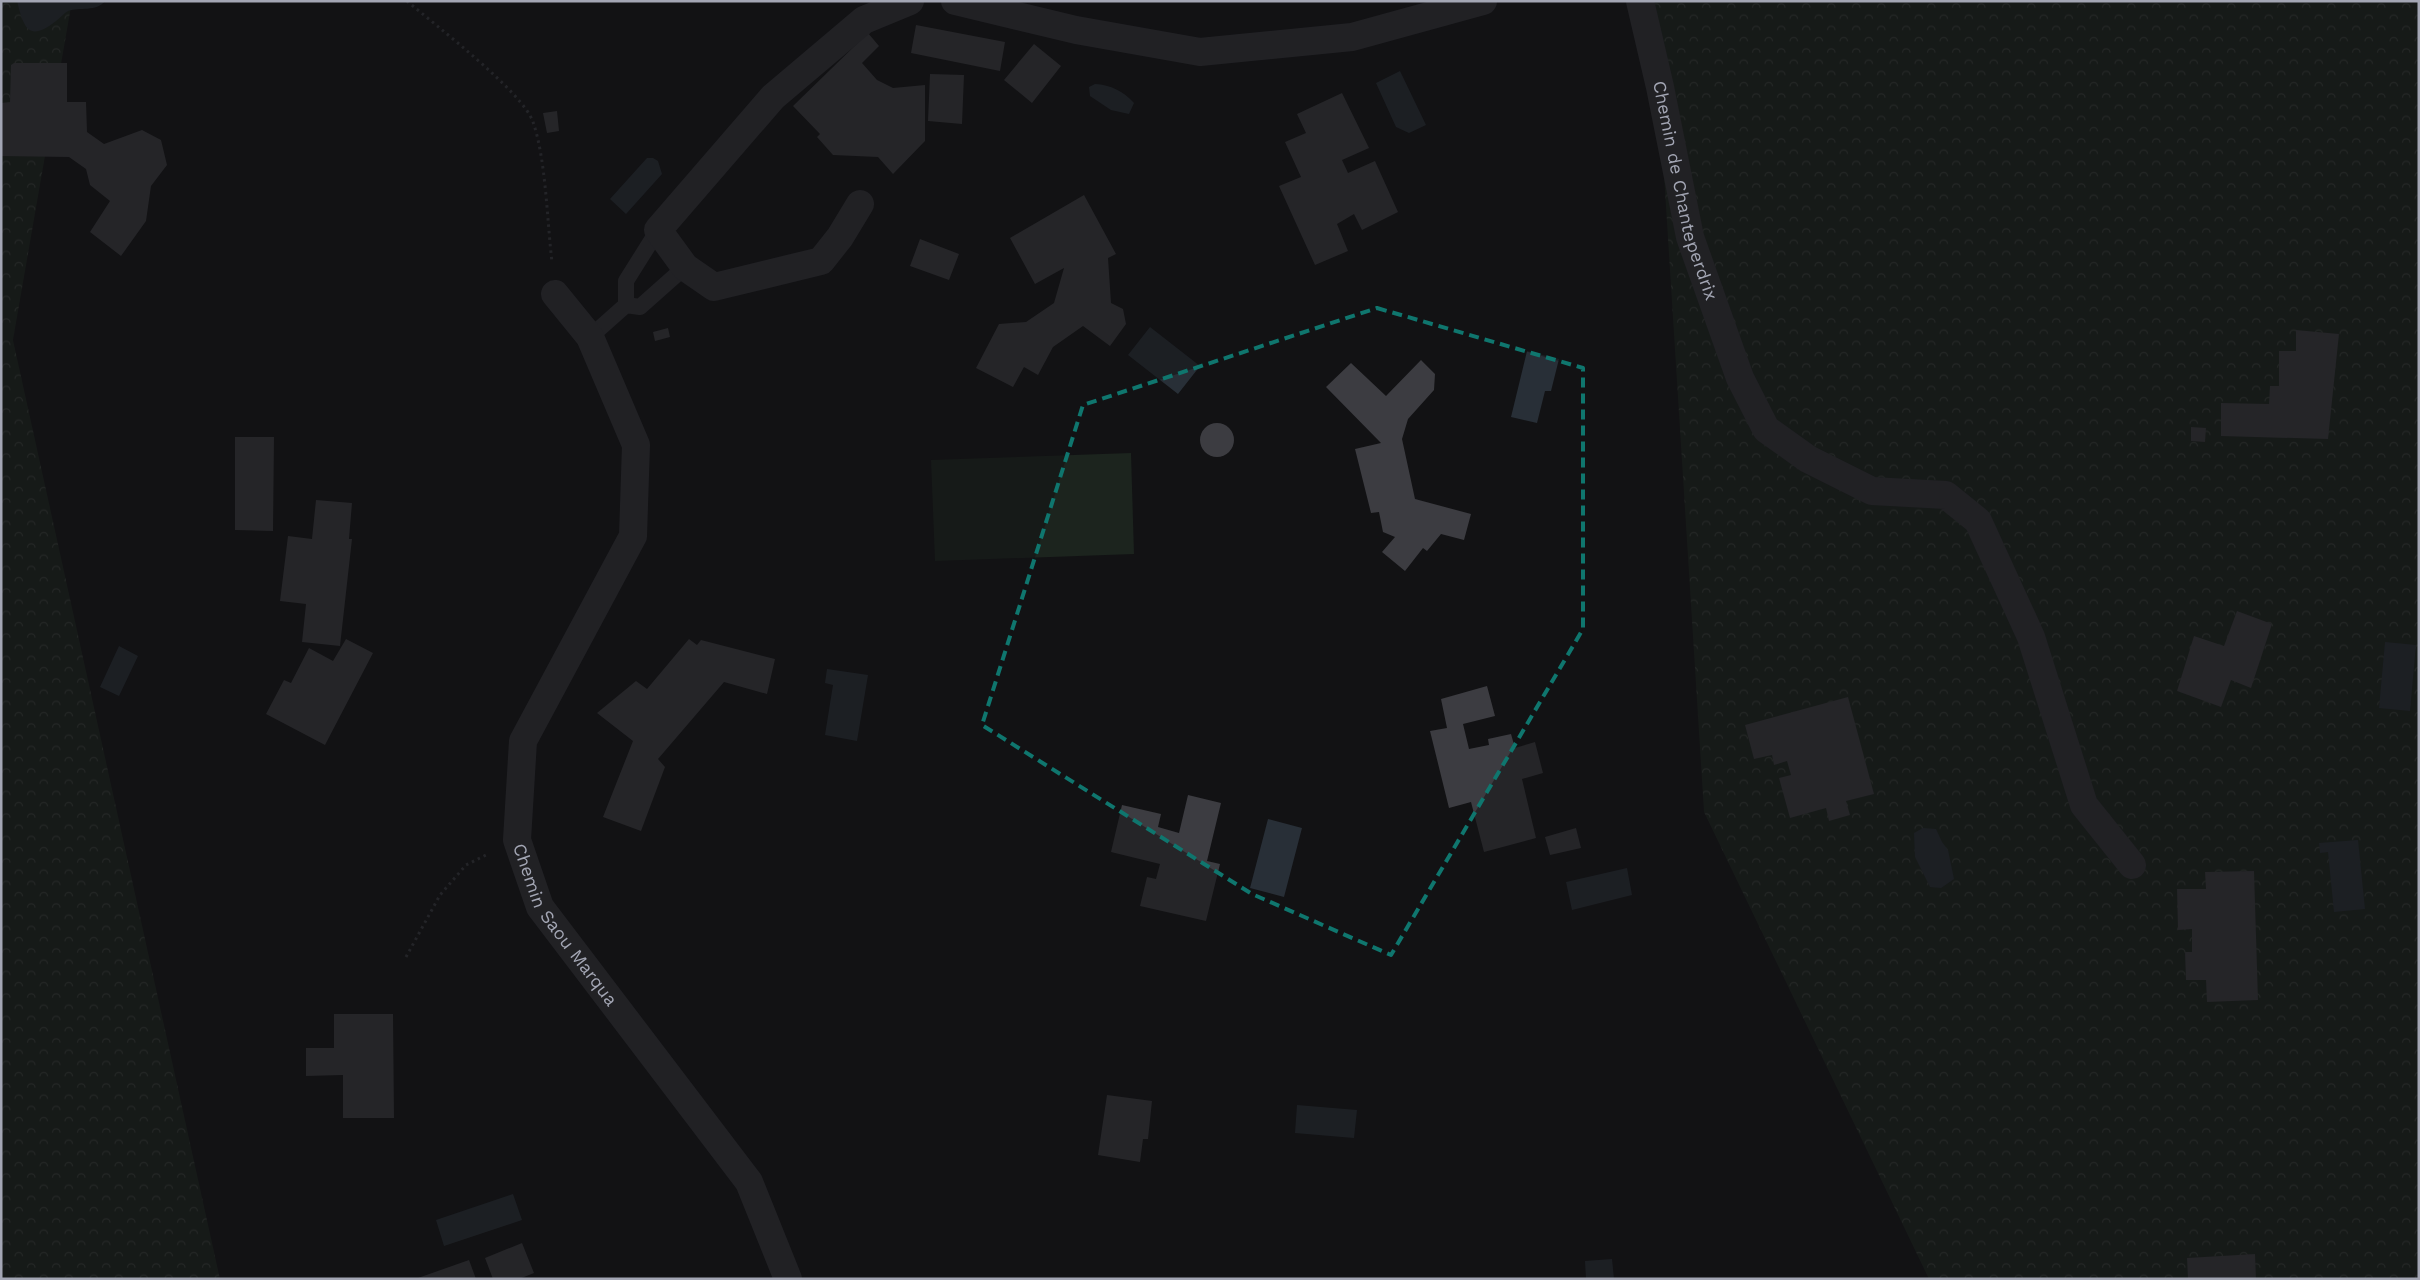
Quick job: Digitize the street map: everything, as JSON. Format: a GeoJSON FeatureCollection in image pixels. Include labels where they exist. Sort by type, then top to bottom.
{"type":"FeatureCollection","features":[{"type":"Feature","properties":{"kind":"street"},"geometry":{"type":"LineString","coordinates":[[860,204],[840,237],[821,261],[714,287],[685,267],[658,230],[773,97],[864,20],[910,1]]}},
{"type":"Feature","properties":{"kind":"street"},"geometry":{"type":"LineString","coordinates":[[956,1],[1076,30],[1200,52],[1352,37],[1483,1]]}},
{"type":"Feature","properties":{"kind":"street","name":"Chemin de Chanteperdrix"},"geometry":{"type":"LineString","coordinates":[[1640,1],[1660,88],[1690,237],[1740,378],[1766,429],[1808,459],[1872,491],[1946,495],[1978,521],[2031,637],[2084,805],[2132,865]]}},
{"type":"Feature","properties":{"kind":"street","name":"Chemin Saou Marqua"},"geometry":{"type":"LineString","coordinates":[[555,294],[590,337],[636,445],[632,536],[523,741],[517,840],[540,908],[749,1182],[788,1279]]}},
{"type":"Feature","properties":{"kind":"lane"},"geometry":{"type":"LineString","coordinates":[[590,337],[626,305],[626,281],[658,230]]}},
{"type":"Feature","properties":{"kind":"lane"},"geometry":{"type":"LineString","coordinates":[[626,305],[640,307],[685,267]]}},
{"type":"Feature","properties":{"kind":"path"},"geometry":{"type":"LineString","coordinates":[[407,1],[518,97],[533,120],[540,153],[555,294]]}},
{"type":"Feature","properties":{"kind":"path"},"geometry":{"type":"LineString","coordinates":[[406,957],[440,895],[466,865],[517,840]]}},
{"type":"Feature","properties":{"kind":"highlighted area"},"geometry":{"type":"Polygon","coordinates":[[[1377,308],[1583,368],[1583,629],[1391,955],[1252,894],[982,725],[1083,405],[1377,308]]]}},
{"type":"Feature","properties":{"kind":"green space"},"geometry":{"type":"Polygon","coordinates":[[[1,1],[72,1],[13,340],[220,1279],[1,1279],[1,1]]]}},
{"type":"Feature","properties":{"kind":"green space"},"geometry":{"type":"Polygon","coordinates":[[[1642,1],[2419,1],[2419,1279],[1929,1279],[1704,812],[1659,95],[1642,1]]]}},
{"type":"Feature","properties":{"kind":"green space"},"geometry":{"type":"Polygon","coordinates":[[[1131,453],[1134,554],[935,561],[931,460],[1131,453]]]}},
{"type":"Feature","properties":{"kind":"shaded area"},"geometry":{"type":"Polygon","coordinates":[[[17,1],[105,1],[97,7],[68,11],[47,27],[40,31],[34,31],[25,25],[17,1]]]}},
{"type":"Feature","properties":{"kind":"shaded area"},"geometry":{"type":"Polygon","coordinates":[[[1400,71],[1426,125],[1409,133],[1396,127],[1376,83],[1400,71]]]}},
{"type":"Feature","properties":{"kind":"shaded area"},"geometry":{"type":"Polygon","coordinates":[[[1095,84],[1111,87],[1130,99],[1134,103],[1129,114],[1111,110],[1090,96],[1089,87],[1095,84]]]}},
{"type":"Feature","properties":{"kind":"shaded area"},"geometry":{"type":"Polygon","coordinates":[[[647,158],[653,158],[658,161],[662,174],[626,214],[610,199],[647,158]]]}},
{"type":"Feature","properties":{"kind":"shaded area"},"geometry":{"type":"Polygon","coordinates":[[[1150,327],[1200,366],[1178,394],[1128,355],[1150,327]]]}},
{"type":"Feature","properties":{"kind":"shaded area"},"geometry":{"type":"Polygon","coordinates":[[[1527,351],[1559,359],[1551,391],[1545,391],[1537,423],[1511,417],[1527,351]]]}},
{"type":"Feature","properties":{"kind":"shaded area"},"geometry":{"type":"Polygon","coordinates":[[[2385,642],[2416,645],[2410,711],[2379,708],[2385,642]]]}},
{"type":"Feature","properties":{"kind":"shaded area"},"geometry":{"type":"Polygon","coordinates":[[[119,646],[138,656],[119,696],[100,687],[119,646]]]}},
{"type":"Feature","properties":{"kind":"shaded area"},"geometry":{"type":"Polygon","coordinates":[[[827,669],[868,675],[857,741],[825,735],[833,685],[825,683],[827,669]]]}},
{"type":"Feature","properties":{"kind":"shaded area"},"geometry":{"type":"Polygon","coordinates":[[[1268,819],[1302,828],[1284,897],[1250,888],[1268,819]]]}},
{"type":"Feature","properties":{"kind":"shaded area"},"geometry":{"type":"Polygon","coordinates":[[[1923,828],[1936,829],[1948,850],[1954,879],[1941,888],[1930,887],[1915,857],[1914,833],[1923,828]]]}},
{"type":"Feature","properties":{"kind":"shaded area"},"geometry":{"type":"Polygon","coordinates":[[[2358,840],[2365,909],[2334,912],[2328,852],[2320,853],[2319,843],[2358,840]]]}},
{"type":"Feature","properties":{"kind":"shaded area"},"geometry":{"type":"Polygon","coordinates":[[[1627,868],[1632,895],[1572,910],[1566,882],[1627,868]]]}},
{"type":"Feature","properties":{"kind":"shaded area"},"geometry":{"type":"Polygon","coordinates":[[[1297,1105],[1357,1110],[1354,1138],[1295,1133],[1297,1105]]]}},
{"type":"Feature","properties":{"kind":"shaded area"},"geometry":{"type":"Polygon","coordinates":[[[513,1194],[522,1220],[444,1246],[436,1220],[513,1194]]]}},
{"type":"Feature","properties":{"kind":"shaded area"},"geometry":{"type":"Polygon","coordinates":[[[1612,1259],[1614,1279],[1586,1279],[1585,1261],[1612,1259]]]}},
{"type":"Feature","properties":{"kind":"building"},"geometry":{"type":"Polygon","coordinates":[[[916,25],[1005,42],[1000,71],[911,53],[916,25]]]}},
{"type":"Feature","properties":{"kind":"building"},"geometry":{"type":"Polygon","coordinates":[[[868,33],[879,46],[862,63],[877,80],[893,88],[925,85],[925,141],[893,174],[878,157],[833,155],[817,137],[820,134],[793,106],[868,33]]]}},
{"type":"Feature","properties":{"kind":"building"},"geometry":{"type":"Polygon","coordinates":[[[1034,44],[1061,66],[1032,103],[1004,80],[1034,44]]]}},
{"type":"Feature","properties":{"kind":"building"},"geometry":{"type":"Polygon","coordinates":[[[14,63],[67,63],[67,102],[86,102],[87,132],[104,144],[142,130],[161,140],[167,165],[151,186],[146,221],[121,256],[90,232],[110,201],[90,185],[86,169],[69,157],[1,156],[1,103],[10,102],[11,65],[14,63]]]}},
{"type":"Feature","properties":{"kind":"building"},"geometry":{"type":"Polygon","coordinates":[[[930,74],[964,75],[962,124],[928,121],[930,74]]]}},
{"type":"Feature","properties":{"kind":"building"},"geometry":{"type":"Polygon","coordinates":[[[1342,93],[1369,148],[1342,160],[1348,173],[1375,161],[1398,212],[1362,230],[1354,214],[1337,224],[1348,251],[1315,265],[1279,186],[1301,177],[1285,142],[1306,133],[1297,114],[1342,93]]]}},
{"type":"Feature","properties":{"kind":"building"},"geometry":{"type":"Polygon","coordinates":[[[557,111],[559,131],[547,133],[543,113],[557,111]]]}},
{"type":"Feature","properties":{"kind":"building"},"geometry":{"type":"Polygon","coordinates":[[[1084,195],[1116,254],[1108,258],[1111,303],[1123,309],[1126,324],[1110,346],[1083,326],[1053,347],[1038,375],[1024,367],[1013,387],[976,368],[999,324],[1026,322],[1054,303],[1064,268],[1035,284],[1010,238],[1084,195]]]}},
{"type":"Feature","properties":{"kind":"building"},"geometry":{"type":"Polygon","coordinates":[[[920,239],[959,254],[949,280],[910,266],[920,239]]]}},
{"type":"Feature","properties":{"kind":"building"},"geometry":{"type":"Polygon","coordinates":[[[668,328],[670,337],[655,341],[653,332],[668,328]]]}},
{"type":"Feature","properties":{"kind":"building"},"geometry":{"type":"Polygon","coordinates":[[[2296,330],[2339,334],[2328,439],[2221,436],[2221,403],[2269,404],[2270,386],[2279,386],[2279,351],[2296,351],[2296,330]]]}},
{"type":"Feature","properties":{"kind":"building"},"geometry":{"type":"Polygon","coordinates":[[[1421,360],[1435,374],[1434,390],[1408,419],[1402,439],[1415,499],[1471,514],[1464,540],[1441,534],[1427,551],[1423,548],[1405,571],[1382,552],[1395,537],[1383,532],[1379,512],[1371,513],[1355,449],[1381,443],[1326,387],[1351,363],[1386,396],[1421,360]]]}},
{"type":"Feature","properties":{"kind":"building"},"geometry":{"type":"Polygon","coordinates":[[[1217,423],[1224,424],[1229,428],[1233,433],[1233,447],[1229,452],[1224,456],[1217,457],[1210,456],[1205,452],[1201,447],[1200,440],[1201,433],[1205,428],[1210,424],[1217,423]]]}},
{"type":"Feature","properties":{"kind":"building"},"geometry":{"type":"Polygon","coordinates":[[[2191,427],[2206,428],[2205,442],[2191,441],[2191,427]]]}},
{"type":"Feature","properties":{"kind":"building"},"geometry":{"type":"Polygon","coordinates":[[[235,437],[274,437],[273,531],[235,530],[235,437]]]}},
{"type":"Feature","properties":{"kind":"building"},"geometry":{"type":"Polygon","coordinates":[[[316,500],[352,503],[349,539],[352,539],[340,646],[302,642],[306,604],[280,601],[288,536],[312,539],[316,500]]]}},
{"type":"Feature","properties":{"kind":"building"},"geometry":{"type":"Polygon","coordinates":[[[2237,611],[2272,624],[2251,688],[2231,680],[2221,707],[2177,691],[2194,636],[2224,646],[2237,611]]]}},
{"type":"Feature","properties":{"kind":"building"},"geometry":{"type":"Polygon","coordinates":[[[346,639],[373,653],[325,745],[266,714],[284,680],[291,683],[309,648],[333,661],[346,639]]]}},
{"type":"Feature","properties":{"kind":"building"},"geometry":{"type":"Polygon","coordinates":[[[689,639],[697,645],[701,640],[775,659],[767,694],[724,682],[658,759],[665,767],[641,831],[603,817],[633,741],[597,713],[636,681],[647,689],[689,639]]]}},
{"type":"Feature","properties":{"kind":"building"},"geometry":{"type":"Polygon","coordinates":[[[1487,686],[1495,716],[1463,724],[1469,749],[1489,745],[1488,739],[1511,734],[1515,748],[1535,742],[1543,773],[1522,779],[1536,838],[1484,852],[1471,802],[1449,808],[1430,731],[1447,728],[1441,699],[1487,686]]]}},
{"type":"Feature","properties":{"kind":"building"},"geometry":{"type":"Polygon","coordinates":[[[1848,697],[1874,794],[1846,801],[1850,815],[1829,821],[1826,808],[1790,818],[1779,778],[1791,775],[1787,761],[1774,765],[1772,755],[1754,759],[1745,725],[1848,697]]]}},
{"type":"Feature","properties":{"kind":"building"},"geometry":{"type":"Polygon","coordinates":[[[1188,795],[1221,803],[1207,861],[1220,864],[1206,921],[1140,906],[1147,877],[1156,879],[1160,864],[1111,852],[1122,805],[1161,814],[1158,827],[1179,833],[1188,795]]]}},
{"type":"Feature","properties":{"kind":"building"},"geometry":{"type":"Polygon","coordinates":[[[1576,828],[1581,848],[1550,855],[1545,837],[1576,828]]]}},
{"type":"Feature","properties":{"kind":"building"},"geometry":{"type":"Polygon","coordinates":[[[2254,871],[2258,1000],[2207,1002],[2206,980],[2186,980],[2185,952],[2192,952],[2192,929],[2178,930],[2177,889],[2206,889],[2205,872],[2254,871]]]}},
{"type":"Feature","properties":{"kind":"building"},"geometry":{"type":"Polygon","coordinates":[[[334,1014],[393,1014],[394,1118],[343,1118],[343,1075],[306,1076],[306,1048],[334,1048],[334,1014]]]}},
{"type":"Feature","properties":{"kind":"building"},"geometry":{"type":"Polygon","coordinates":[[[1107,1095],[1152,1101],[1148,1139],[1143,1139],[1140,1162],[1098,1155],[1107,1095]]]}},
{"type":"Feature","properties":{"kind":"building"},"geometry":{"type":"Polygon","coordinates":[[[522,1243],[534,1273],[519,1279],[493,1279],[485,1258],[522,1243]]]}},
{"type":"Feature","properties":{"kind":"building"},"geometry":{"type":"Polygon","coordinates":[[[2255,1254],[2256,1279],[2188,1279],[2187,1258],[2255,1254]]]}},
{"type":"Feature","properties":{"kind":"building"},"geometry":{"type":"Polygon","coordinates":[[[469,1260],[476,1279],[418,1279],[418,1278],[469,1260]]]}}]}
